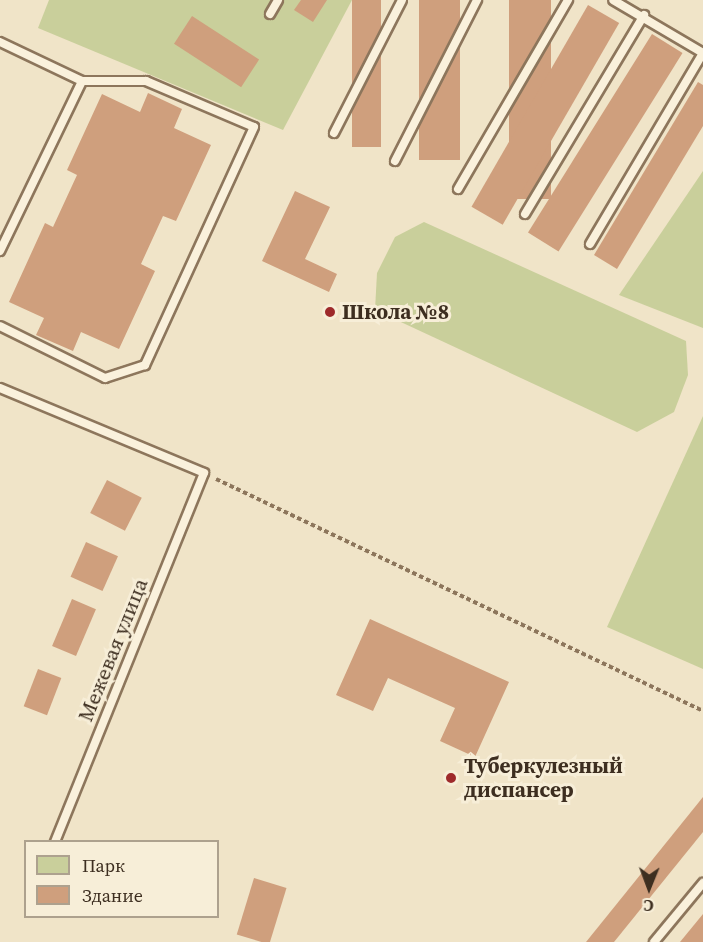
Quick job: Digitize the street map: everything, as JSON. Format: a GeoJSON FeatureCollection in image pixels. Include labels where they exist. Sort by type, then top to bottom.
{"type":"FeatureCollection","features":[{"type":"Feature","properties":{"kind":"lane"},"geometry":{"type":"LineString","coordinates":[[270,14],[278,0]]}},
{"type":"Feature","properties":{"kind":"lane"},"geometry":{"type":"LineString","coordinates":[[334,133],[402,0]]}},
{"type":"Feature","properties":{"kind":"lane"},"geometry":{"type":"LineString","coordinates":[[395,161],[477,0]]}},
{"type":"Feature","properties":{"kind":"lane"},"geometry":{"type":"LineString","coordinates":[[458,189],[568,0]]}},
{"type":"Feature","properties":{"kind":"lane"},"geometry":{"type":"LineString","coordinates":[[590,244],[702,53],[645,15],[613,0]]}},
{"type":"Feature","properties":{"kind":"lane"},"geometry":{"type":"LineString","coordinates":[[525,214],[645,15]]}},
{"type":"Feature","properties":{"kind":"lane"},"geometry":{"type":"LineString","coordinates":[[0,42],[82,81],[146,81],[254,127],[145,365],[105,378],[0,327]]}},
{"type":"Feature","properties":{"kind":"lane"},"geometry":{"type":"LineString","coordinates":[[0,251],[82,81]]}},
{"type":"Feature","properties":{"kind":"lane"},"geometry":{"type":"LineString","coordinates":[[0,388],[204,473]]}},
{"type":"Feature","properties":{"kind":"lane","name":"Межевая улица"},"geometry":{"type":"LineString","coordinates":[[56,840],[204,473]]}},
{"type":"Feature","properties":{"kind":"lane"},"geometry":{"type":"LineString","coordinates":[[654,942],[703,884]]}},
{"type":"Feature","properties":{"kind":"path"},"geometry":{"type":"LineString","coordinates":[[204,473],[703,711]]}},
{"type":"Feature","properties":{"kind":"green space"},"geometry":{"type":"Polygon","coordinates":[[[49,0],[352,0],[283,130],[38,28],[49,0]]]}},
{"type":"Feature","properties":{"kind":"green space"},"geometry":{"type":"Polygon","coordinates":[[[703,171],[703,328],[619,295],[703,171]]]}},
{"type":"Feature","properties":{"kind":"green space"},"geometry":{"type":"Polygon","coordinates":[[[424,222],[686,341],[688,375],[674,412],[637,432],[375,310],[377,273],[395,237],[424,222]]]}},
{"type":"Feature","properties":{"kind":"green space"},"geometry":{"type":"Polygon","coordinates":[[[703,416],[703,669],[607,627],[703,416]]]}},
{"type":"Feature","properties":{"kind":"building"},"geometry":{"type":"Polygon","coordinates":[[[301,0],[327,0],[313,22],[294,10],[301,0]]]}},
{"type":"Feature","properties":{"kind":"building"},"geometry":{"type":"Polygon","coordinates":[[[352,0],[381,0],[381,147],[352,147],[352,0]]]}},
{"type":"Feature","properties":{"kind":"building"},"geometry":{"type":"Polygon","coordinates":[[[419,0],[460,0],[460,160],[419,160],[419,0]]]}},
{"type":"Feature","properties":{"kind":"building"},"geometry":{"type":"Polygon","coordinates":[[[509,0],[551,0],[551,199],[509,199],[509,0]]]}},
{"type":"Feature","properties":{"kind":"building"},"geometry":{"type":"Polygon","coordinates":[[[588,5],[619,23],[503,225],[472,207],[588,5]]]}},
{"type":"Feature","properties":{"kind":"building"},"geometry":{"type":"Polygon","coordinates":[[[192,16],[259,60],[241,87],[174,44],[192,16]]]}},
{"type":"Feature","properties":{"kind":"building"},"geometry":{"type":"Polygon","coordinates":[[[652,34],[683,53],[559,252],[528,232],[652,34]]]}},
{"type":"Feature","properties":{"kind":"building"},"geometry":{"type":"Polygon","coordinates":[[[698,82],[703,85],[703,126],[617,269],[594,255],[698,82]]]}},
{"type":"Feature","properties":{"kind":"building"},"geometry":{"type":"Polygon","coordinates":[[[148,93],[182,109],[174,128],[211,145],[176,221],[163,216],[141,264],[155,271],[119,349],[81,332],[73,351],[36,335],[44,318],[9,302],[45,223],[53,227],[77,175],[67,170],[102,94],[140,112],[148,93]]]}},
{"type":"Feature","properties":{"kind":"building"},"geometry":{"type":"Polygon","coordinates":[[[295,191],[330,207],[305,259],[337,274],[329,292],[262,261],[295,191]]]}},
{"type":"Feature","properties":{"kind":"building"},"geometry":{"type":"Polygon","coordinates":[[[107,480],[142,498],[125,531],[90,513],[107,480]]]}},
{"type":"Feature","properties":{"kind":"building"},"geometry":{"type":"Polygon","coordinates":[[[86,542],[118,556],[103,591],[71,577],[86,542]]]}},
{"type":"Feature","properties":{"kind":"building"},"geometry":{"type":"Polygon","coordinates":[[[72,599],[96,609],[76,656],[52,646],[72,599]]]}},
{"type":"Feature","properties":{"kind":"building"},"geometry":{"type":"Polygon","coordinates":[[[370,619],[509,682],[475,757],[440,741],[455,708],[388,678],[373,711],[336,695],[370,619]]]}},
{"type":"Feature","properties":{"kind":"building"},"geometry":{"type":"Polygon","coordinates":[[[38,669],[61,678],[47,715],[24,706],[38,669]]]}},
{"type":"Feature","properties":{"kind":"building"},"geometry":{"type":"Polygon","coordinates":[[[703,797],[703,832],[614,942],[586,942],[703,797]]]}},
{"type":"Feature","properties":{"kind":"building"},"geometry":{"type":"Polygon","coordinates":[[[254,878],[287,888],[270,942],[262,942],[237,934],[254,878]]]}},
{"type":"Feature","properties":{"kind":"building"},"geometry":{"type":"Polygon","coordinates":[[[703,914],[703,942],[680,942],[703,914]]]}},
{"type":"Feature","properties":{"kind":"place","name":"Школа №8"},"geometry":{"type":"Point","coordinates":[330,312]}},
{"type":"Feature","properties":{"kind":"place","name":"Туберкулезный диспансер"},"geometry":{"type":"Point","coordinates":[451,778]}}]}
